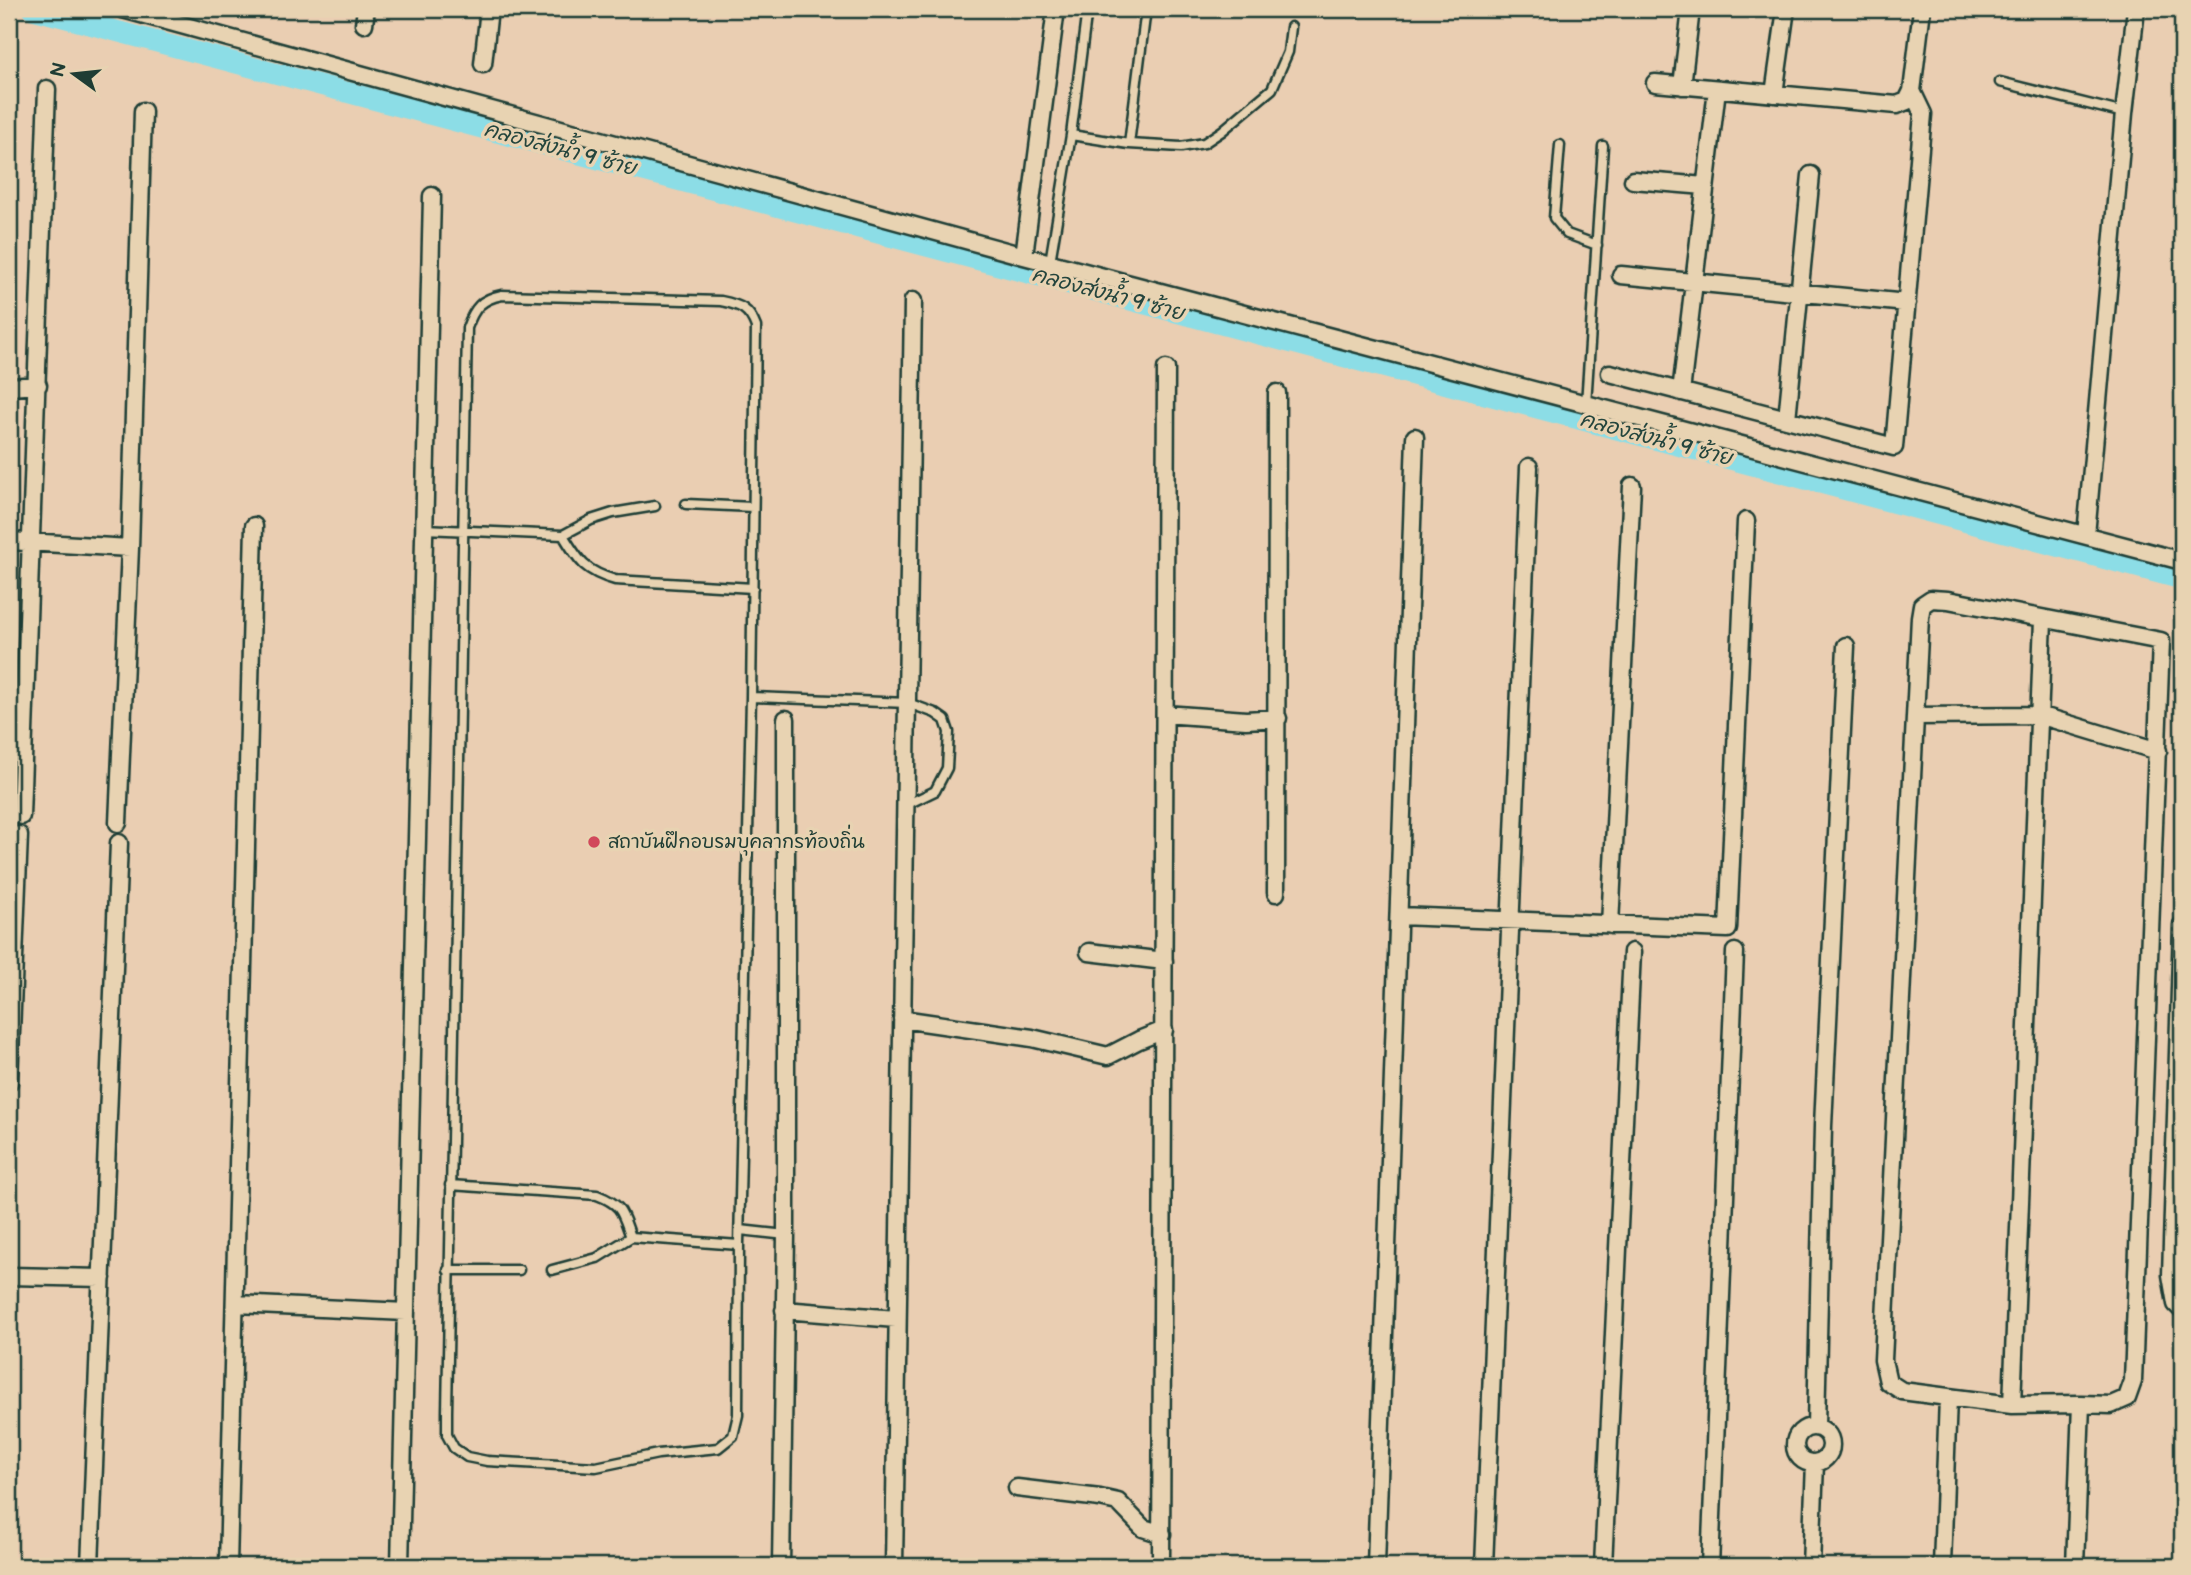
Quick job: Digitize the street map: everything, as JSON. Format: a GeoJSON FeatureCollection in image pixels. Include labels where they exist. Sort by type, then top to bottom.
{"type":"FeatureCollection","features":[{"type":"Feature","properties":{"kind":"street"},"geometry":{"type":"LineString","coordinates":[[124,9],[1024,256],[2182,561]]}},
{"type":"Feature","properties":{"kind":"street"},"geometry":{"type":"LineString","coordinates":[[483,64],[489,9]]}},
{"type":"Feature","properties":{"kind":"street"},"geometry":{"type":"LineString","coordinates":[[1024,256],[1056,9]]}},
{"type":"Feature","properties":{"kind":"street"},"geometry":{"type":"LineString","coordinates":[[1682,86],[1691,9]]}},
{"type":"Feature","properties":{"kind":"street"},"geometry":{"type":"LineString","coordinates":[[1774,94],[1786,9]]}},
{"type":"Feature","properties":{"kind":"street"},"geometry":{"type":"LineString","coordinates":[[1655,83],[1897,105],[1906,101],[1912,91],[1922,9]]}},
{"type":"Feature","properties":{"kind":"street"},"geometry":{"type":"LineString","coordinates":[[2086,535],[2124,113],[2136,9]]}},
{"type":"Feature","properties":{"kind":"street"},"geometry":{"type":"LineString","coordinates":[[21,816],[47,89]]}},
{"type":"Feature","properties":{"kind":"street"},"geometry":{"type":"LineString","coordinates":[[1681,392],[1717,89]]}},
{"type":"Feature","properties":{"kind":"street"},"geometry":{"type":"LineString","coordinates":[[1609,373],[1894,447],[1923,114],[1912,91]]}},
{"type":"Feature","properties":{"kind":"street"},"geometry":{"type":"LineString","coordinates":[[118,823],[130,548],[143,111]]}},
{"type":"Feature","properties":{"kind":"street"},"geometry":{"type":"LineString","coordinates":[[1787,419],[1811,175]]}},
{"type":"Feature","properties":{"kind":"street"},"geometry":{"type":"LineString","coordinates":[[1633,180],[1705,186]]}},
{"type":"Feature","properties":{"kind":"street"},"geometry":{"type":"LineString","coordinates":[[400,1566],[432,196]]}},
{"type":"Feature","properties":{"kind":"street"},"geometry":{"type":"LineString","coordinates":[[1621,275],[1907,303]]}},
{"type":"Feature","properties":{"kind":"street"},"geometry":{"type":"LineString","coordinates":[[894,1566],[913,301]]}},
{"type":"Feature","properties":{"kind":"street"},"geometry":{"type":"LineString","coordinates":[[1161,1566],[1166,369]]}},
{"type":"Feature","properties":{"kind":"street"},"geometry":{"type":"LineString","coordinates":[[9,387],[37,385]]}},
{"type":"Feature","properties":{"kind":"street"},"geometry":{"type":"LineString","coordinates":[[1276,893],[1277,393]]}},
{"type":"Feature","properties":{"kind":"street"},"geometry":{"type":"LineString","coordinates":[[1376,1566],[1415,437]]}},
{"type":"Feature","properties":{"kind":"street"},"geometry":{"type":"LineString","coordinates":[[1484,1566],[1529,467]]}},
{"type":"Feature","properties":{"kind":"street"},"geometry":{"type":"LineString","coordinates":[[1610,925],[1632,486]]}},
{"type":"Feature","properties":{"kind":"street"},"geometry":{"type":"LineString","coordinates":[[1399,916],[1728,929],[1746,521]]}},
{"type":"Feature","properties":{"kind":"street"},"geometry":{"type":"LineString","coordinates":[[228,1566],[254,526]]}},
{"type":"Feature","properties":{"kind":"street"},"geometry":{"type":"LineString","coordinates":[[9,541],[130,548]]}},
{"type":"Feature","properties":{"kind":"street"},"geometry":{"type":"LineString","coordinates":[[1931,599],[2161,641],[2133,1381],[2127,1398],[2111,1405],[2012,1405],[1902,1391],[1888,1382],[1883,1360],[1916,716],[1922,605],[1931,599]]}},
{"type":"Feature","properties":{"kind":"street"},"geometry":{"type":"LineString","coordinates":[[2012,1405],[2043,620]]}},
{"type":"Feature","properties":{"kind":"street"},"geometry":{"type":"LineString","coordinates":[[1816,1426],[1823,1126],[1846,646]]}},
{"type":"Feature","properties":{"kind":"street"},"geometry":{"type":"LineString","coordinates":[[1165,715],[1246,720],[1278,718]]}},
{"type":"Feature","properties":{"kind":"street"},"geometry":{"type":"LineString","coordinates":[[1916,716],[2039,716],[2158,751]]}},
{"type":"Feature","properties":{"kind":"street"},"geometry":{"type":"LineString","coordinates":[[781,1566],[786,1235],[786,719]]}},
{"type":"Feature","properties":{"kind":"street"},"geometry":{"type":"LineString","coordinates":[[9,1082],[19,835]]}},
{"type":"Feature","properties":{"kind":"street"},"geometry":{"type":"LineString","coordinates":[[90,1566],[118,843]]}},
{"type":"Feature","properties":{"kind":"street"},"geometry":{"type":"LineString","coordinates":[[2182,925],[2171,1275],[2176,1304],[2182,1310]]}},
{"type":"Feature","properties":{"kind":"street"},"geometry":{"type":"LineString","coordinates":[[1089,952],[1164,961]]}},
{"type":"Feature","properties":{"kind":"street"},"geometry":{"type":"LineString","coordinates":[[1603,1566],[1632,952]]}},
{"type":"Feature","properties":{"kind":"street"},"geometry":{"type":"LineString","coordinates":[[1710,1566],[1735,952]]}},
{"type":"Feature","properties":{"kind":"street"},"geometry":{"type":"LineString","coordinates":[[902,1019],[1032,1038],[1108,1056],[1164,1030]]}},
{"type":"Feature","properties":{"kind":"street"},"geometry":{"type":"LineString","coordinates":[[9,1276],[102,1278]]}},
{"type":"Feature","properties":{"kind":"street"},"geometry":{"type":"LineString","coordinates":[[236,1304],[405,1312]]}},
{"type":"Feature","properties":{"kind":"street"},"geometry":{"type":"LineString","coordinates":[[784,1310],[896,1319]]}},
{"type":"Feature","properties":{"kind":"street"},"geometry":{"type":"LineString","coordinates":[[1942,1566],[1948,1397]]}},
{"type":"Feature","properties":{"kind":"street"},"geometry":{"type":"LineString","coordinates":[[2075,1566],[2081,1405]]}},
{"type":"Feature","properties":{"kind":"street"},"geometry":{"type":"LineString","coordinates":[[1816,1426],[1824,1430],[1831,1445],[1829,1454],[1815,1463],[1799,1456],[1795,1448],[1800,1432],[1807,1427],[1816,1426]]}},
{"type":"Feature","properties":{"kind":"street"},"geometry":{"type":"LineString","coordinates":[[1811,1566],[1815,1463]]}},
{"type":"Feature","properties":{"kind":"street"},"geometry":{"type":"LineString","coordinates":[[1017,1488],[1118,1502],[1143,1528],[1161,1534]]}},
{"type":"Feature","properties":{"kind":"lane"},"geometry":{"type":"LineString","coordinates":[[1050,262],[1071,135],[1087,9]]}},
{"type":"Feature","properties":{"kind":"lane"},"geometry":{"type":"LineString","coordinates":[[1129,144],[1146,9]]}},
{"type":"Feature","properties":{"kind":"lane"},"geometry":{"type":"LineString","coordinates":[[1071,135],[1129,144],[1181,147],[1204,143],[1272,89],[1288,52],[1291,27]]}},
{"type":"Feature","properties":{"kind":"lane"},"geometry":{"type":"LineString","coordinates":[[2000,82],[2124,113]]}},
{"type":"Feature","properties":{"kind":"lane"},"geometry":{"type":"LineString","coordinates":[[1560,145],[1555,218],[1567,234],[1597,245]]}},
{"type":"Feature","properties":{"kind":"lane"},"geometry":{"type":"LineString","coordinates":[[1586,404],[1603,146]]}},
{"type":"Feature","properties":{"kind":"lane"},"geometry":{"type":"LineString","coordinates":[[502,295],[721,301],[740,305],[751,314],[756,327],[753,588],[738,1415],[733,1436],[718,1448],[658,1454],[596,1467],[486,1461],[467,1457],[454,1448],[447,1435],[462,529],[467,328],[473,310],[487,298],[502,295]]}},
{"type":"Feature","properties":{"kind":"lane"},"geometry":{"type":"LineString","coordinates":[[686,504],[753,507]]}},
{"type":"Feature","properties":{"kind":"lane"},"geometry":{"type":"LineString","coordinates":[[424,529],[563,535],[591,520],[612,513],[655,506]]}},
{"type":"Feature","properties":{"kind":"lane"},"geometry":{"type":"LineString","coordinates":[[563,535],[580,564],[595,574],[615,580],[753,588]]}},
{"type":"Feature","properties":{"kind":"lane"},"geometry":{"type":"LineString","coordinates":[[751,697],[908,703],[935,713],[945,720],[949,732],[947,768],[935,792],[906,805]]}},
{"type":"Feature","properties":{"kind":"lane"},"geometry":{"type":"LineString","coordinates":[[450,1185],[597,1195],[613,1201],[620,1209],[631,1237]]}},
{"type":"Feature","properties":{"kind":"lane"},"geometry":{"type":"LineString","coordinates":[[740,1230],[786,1235]]}},
{"type":"Feature","properties":{"kind":"lane"},"geometry":{"type":"LineString","coordinates":[[552,1270],[597,1258],[631,1237],[739,1245]]}},
{"type":"Feature","properties":{"kind":"lane"},"geometry":{"type":"LineString","coordinates":[[449,1270],[519,1270]]}},
{"type":"Feature","properties":{"kind":"waterway","name":"คลองส่งน้ำ 9 ซ้าย"},"geometry":{"type":"LineString","coordinates":[[33,9],[2182,579]]}},
{"type":"Feature","properties":{"kind":"place","name":"สถาบันฝึกอบรมบุคลากรท้องถิ่น"},"geometry":{"type":"Point","coordinates":[594,842]}}]}
